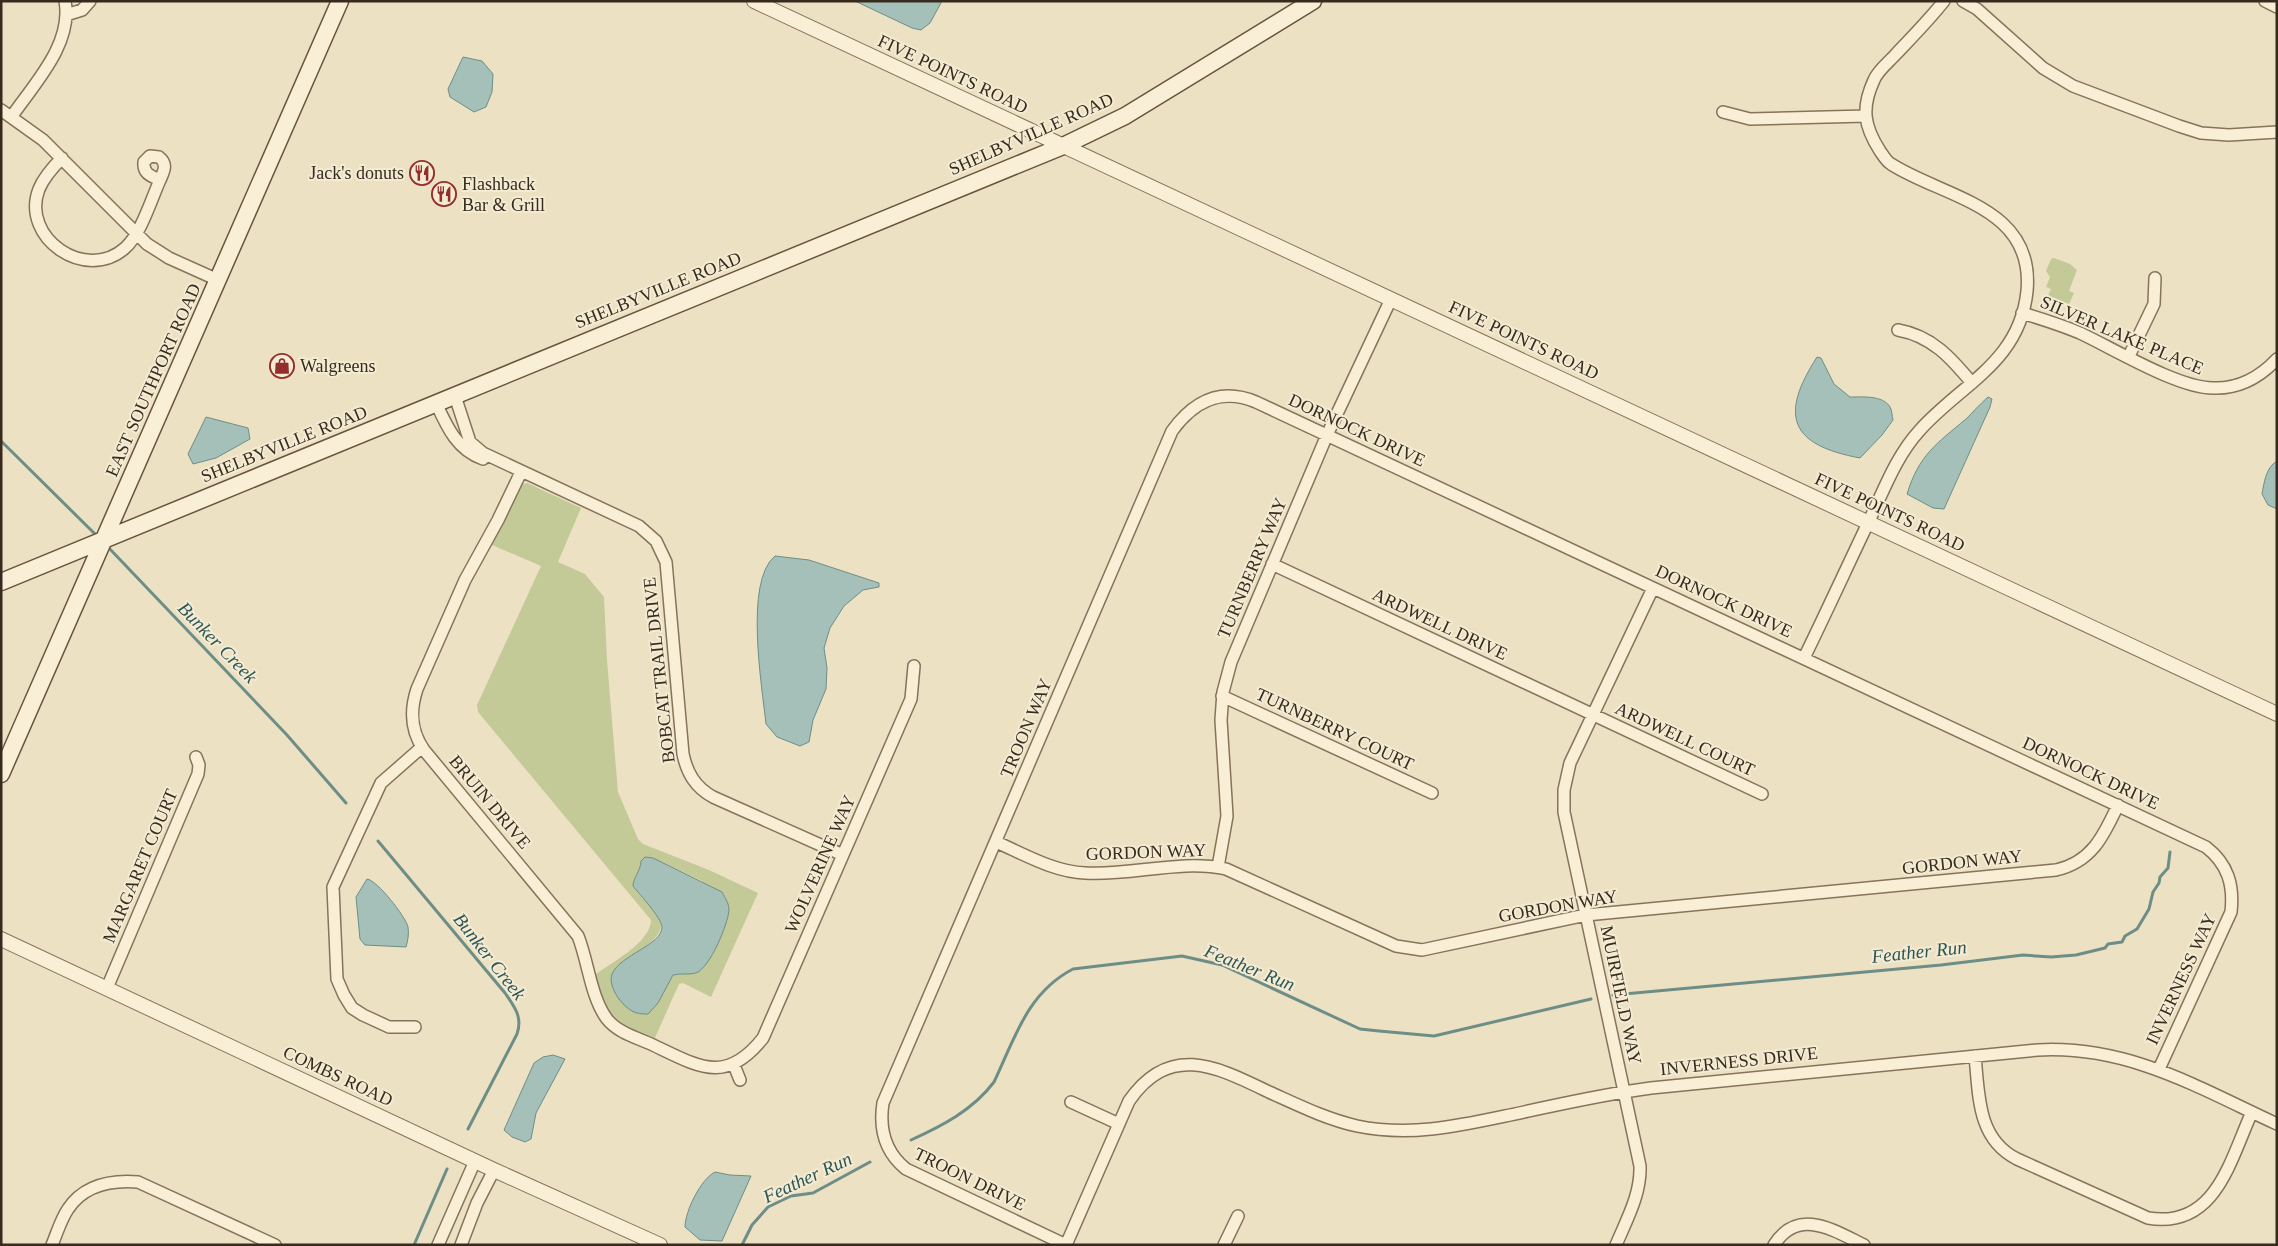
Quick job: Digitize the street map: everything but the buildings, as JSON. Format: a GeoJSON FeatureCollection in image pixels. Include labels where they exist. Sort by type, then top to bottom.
{"type":"FeatureCollection","features":[{"type":"Feature","properties":{"kind":"main road","name":"EAST SOUTHPORT ROAD"},"geometry":{"type":"LineString","coordinates":[[1,774],[340,1]]}},
{"type":"Feature","properties":{"kind":"main road","name":"SHELBYVILLE ROAD"},"geometry":{"type":"LineString","coordinates":[[1,582],[1063,146],[1125,116],[1313,1]]}},
{"type":"Feature","properties":{"kind":"street"},"geometry":{"type":"LineString","coordinates":[[12,116],[56,51],[66,15],[65,1]]}},
{"type":"Feature","properties":{"kind":"street"},"geometry":{"type":"LineString","coordinates":[[66,15],[82,10],[90,1]]}},
{"type":"Feature","properties":{"kind":"street","name":"FIVE POINTS ROAD"},"geometry":{"type":"LineString","coordinates":[[754,1],[2277,714]]}},
{"type":"Feature","properties":{"kind":"street"},"geometry":{"type":"LineString","coordinates":[[1804,658],[1898,460],[1912,438],[1995,363],[2004,351],[2022,313],[2028,288],[2027,269],[2022,251],[2009,229],[1993,214],[1978,204],[1907,173],[1888,162],[1869,134],[1866,116],[1869,95],[1875,77],[1944,1]]}},
{"type":"Feature","properties":{"kind":"street"},"geometry":{"type":"LineString","coordinates":[[1963,1],[1976,9],[2044,68],[2073,86],[2201,133],[2228,135],[2277,132]]}},
{"type":"Feature","properties":{"kind":"street"},"geometry":{"type":"LineString","coordinates":[[2265,1],[2277,7]]}},
{"type":"Feature","properties":{"kind":"street"},"geometry":{"type":"LineString","coordinates":[[1,110],[36,134],[136,234],[163,255],[218,280]]}},
{"type":"Feature","properties":{"kind":"street"},"geometry":{"type":"LineString","coordinates":[[1723,112],[1750,118],[1866,116]]}},
{"type":"Feature","properties":{"kind":"street"},"geometry":{"type":"LineString","coordinates":[[62,158],[42,182],[36,200],[38,220],[49,241],[66,255],[86,260],[97,260],[112,256],[125,249],[136,234],[160,180]]}},
{"type":"Feature","properties":{"kind":"street"},"geometry":{"type":"LineString","coordinates":[[2129,356],[2154,304],[2156,295],[2155,278]]}},
{"type":"Feature","properties":{"kind":"street","name":"TURNBERRY WAY"},"geometry":{"type":"LineString","coordinates":[[1218,867],[1226,816],[1221,736],[1222,696],[1231,662],[1327,435],[1391,299]]}},
{"type":"Feature","properties":{"kind":"street","name":"SILVER LAKE PLACE"},"geometry":{"type":"LineString","coordinates":[[2022,313],[2068,328],[2194,386],[2218,388],[2238,385],[2253,378],[2277,359]]}},
{"type":"Feature","properties":{"kind":"street"},"geometry":{"type":"LineString","coordinates":[[1898,330],[1918,335],[1935,345],[1972,383]]}},
{"type":"Feature","properties":{"kind":"street","name":"BOBCAT TRAIL DRIVE"},"geometry":{"type":"LineString","coordinates":[[454,396],[470,442],[482,453],[639,526],[654,538],[660,547],[666,562],[683,754],[686,767],[695,784],[713,797],[843,855]]}},
{"type":"Feature","properties":{"kind":"street","name":"DORNOCK DRIVE"},"geometry":{"type":"LineString","coordinates":[[1192,408],[1219,397],[1240,397],[1256,402],[2206,847],[2216,856],[2228,874]]}},
{"type":"Feature","properties":{"kind":"street","name":"BOBCAT TRAIL DRIVE"},"geometry":{"type":"LineString","coordinates":[[436,403],[446,426],[462,448],[475,456],[520,472]]}},
{"type":"Feature","properties":{"kind":"street","name":"TROON WAY"},"geometry":{"type":"LineString","coordinates":[[898,1066],[1172,431],[1182,417],[1192,408]]}},
{"type":"Feature","properties":{"kind":"street","name":"BRUIN DRIVE"},"geometry":{"type":"LineString","coordinates":[[520,472],[498,520],[464,580],[417,689],[412,704],[412,718],[416,736],[422,747],[578,936],[599,1006],[608,1020],[619,1030],[695,1065],[713,1068],[734,1065]]}},
{"type":"Feature","properties":{"kind":"street","name":"ARDWELL DRIVE"},"geometry":{"type":"LineString","coordinates":[[1272,564],[1593,715]]}},
{"type":"Feature","properties":{"kind":"street","name":"MUIRFIELD WAY"},"geometry":{"type":"LineString","coordinates":[[1616,1245],[1635,1200],[1640,1179],[1639,1157],[1564,812],[1563,799],[1567,772],[1653,588]]}},
{"type":"Feature","properties":{"kind":"street","name":"WOLVERINE WAY"},"geometry":{"type":"LineString","coordinates":[[734,1065],[750,1054],[763,1038],[911,699],[914,666]]}},
{"type":"Feature","properties":{"kind":"street","name":"TURNBERRY COURT"},"geometry":{"type":"LineString","coordinates":[[1222,696],[1432,793]]}},
{"type":"Feature","properties":{"kind":"street","name":"ARDWELL COURT"},"geometry":{"type":"LineString","coordinates":[[1593,715],[1762,794]]}},
{"type":"Feature","properties":{"kind":"street"},"geometry":{"type":"LineString","coordinates":[[415,1028],[389,1027],[363,1015],[352,1008],[344,995],[337,979],[333,887],[381,783],[422,747]]}},
{"type":"Feature","properties":{"kind":"street","name":"MARGARET COURT"},"geometry":{"type":"LineString","coordinates":[[107,988],[198,774],[199,765],[196,757]]}},
{"type":"Feature","properties":{"kind":"street","name":"GORDON WAY"},"geometry":{"type":"LineString","coordinates":[[996,842],[1061,869],[1084,873],[1196,866],[1218,867],[1236,872],[1396,946],[1410,950],[1426,950],[1586,915],[2060,869],[2081,860],[2095,848],[2118,805]]}},
{"type":"Feature","properties":{"kind":"street","name":"INVERNESS WAY"},"geometry":{"type":"LineString","coordinates":[[2159,1069],[2229,920],[2233,899],[2228,874]]}},
{"type":"Feature","properties":{"kind":"street","name":"COMBS ROAD"},"geometry":{"type":"LineString","coordinates":[[1,939],[494,1170],[660,1245]]}},
{"type":"Feature","properties":{"kind":"street","name":"INVERNESS DRIVE"},"geometry":{"type":"LineString","coordinates":[[1066,1245],[1134,1094],[1155,1076],[1176,1067],[1206,1066],[1226,1072],[1325,1117],[1360,1126],[1395,1131],[1454,1128],[1624,1091],[2038,1050],[2078,1050],[2126,1058],[2159,1069],[2277,1124]]}},
{"type":"Feature","properties":{"kind":"street"},"geometry":{"type":"LineString","coordinates":[[1975,1056],[1982,1117],[1989,1134],[1999,1147],[2017,1159],[2148,1218],[2162,1220],[2179,1217],[2192,1212],[2206,1202],[2218,1188],[2252,1112]]}},
{"type":"Feature","properties":{"kind":"street"},"geometry":{"type":"LineString","coordinates":[[734,1065],[740,1080]]}},
{"type":"Feature","properties":{"kind":"street","name":"TROON DRIVE"},"geometry":{"type":"LineString","coordinates":[[898,1066],[885,1098],[881,1116],[885,1140],[899,1163],[918,1176],[1066,1245]]}},
{"type":"Feature","properties":{"kind":"street"},"geometry":{"type":"LineString","coordinates":[[1071,1102],[1119,1124]]}},
{"type":"Feature","properties":{"kind":"street"},"geometry":{"type":"LineString","coordinates":[[438,1245],[475,1161]]}},
{"type":"Feature","properties":{"kind":"street"},"geometry":{"type":"LineString","coordinates":[[461,1245],[477,1203],[494,1170]]}},
{"type":"Feature","properties":{"kind":"street"},"geometry":{"type":"LineString","coordinates":[[52,1245],[69,1207],[96,1186],[110,1182],[138,1182],[275,1245]]}},
{"type":"Feature","properties":{"kind":"street"},"geometry":{"type":"LineString","coordinates":[[1224,1245],[1238,1216]]}},
{"type":"Feature","properties":{"kind":"street"},"geometry":{"type":"LineString","coordinates":[[1774,1245],[1787,1231],[1806,1224],[1820,1225],[1864,1245]]}},
{"type":"Feature","properties":{"kind":"green space"},"geometry":{"type":"Polygon","coordinates":[[[2054,258],[2070,264],[2077,270],[2069,291],[2074,293],[2069,304],[2048,296],[2051,289],[2046,287],[2050,277],[2046,271],[2051,259],[2054,258]]]}},
{"type":"Feature","properties":{"kind":"green space"},"geometry":{"type":"Polygon","coordinates":[[[527,483],[581,508],[558,562],[585,574],[604,597],[607,660],[618,792],[638,839],[643,844],[709,870],[758,893],[711,997],[683,983],[679,984],[654,1040],[621,1023],[614,1017],[608,1010],[595,975],[638,944],[649,928],[651,920],[478,712],[477,705],[541,566],[490,544],[520,485],[527,483]],[[653,858],[637,874],[633,882],[633,886],[655,912],[661,927],[658,934],[646,947],[617,967],[617,994],[623,1003],[636,1013],[658,1003],[673,975],[683,973],[695,974],[713,954],[728,917],[702,881],[653,858]]]}},
{"type":"Feature","properties":{"kind":"water"},"geometry":{"type":"Polygon","coordinates":[[[855,1],[942,1],[930,23],[921,30],[912,28],[855,1]]]}},
{"type":"Feature","properties":{"kind":"water"},"geometry":{"type":"Polygon","coordinates":[[[463,57],[482,61],[493,74],[492,92],[486,107],[474,112],[450,97],[448,89],[463,57]]]}},
{"type":"Feature","properties":{"kind":"water"},"geometry":{"type":"Polygon","coordinates":[[[1817,357],[1821,358],[1834,384],[1850,397],[1882,400],[1891,408],[1893,420],[1882,435],[1860,458],[1818,445],[1806,436],[1798,425],[1795,411],[1798,396],[1805,378],[1817,357]]]}},
{"type":"Feature","properties":{"kind":"water"},"geometry":{"type":"Polygon","coordinates":[[[1988,397],[1992,399],[1990,407],[1944,509],[1933,508],[1907,494],[1917,469],[1930,451],[1988,397]]]}},
{"type":"Feature","properties":{"kind":"water"},"geometry":{"type":"Polygon","coordinates":[[[206,417],[248,428],[250,439],[216,458],[193,464],[188,454],[206,417]]]}},
{"type":"Feature","properties":{"kind":"water"},"geometry":{"type":"Polygon","coordinates":[[[2277,461],[2277,509],[2268,505],[2262,494],[2268,471],[2277,461]]]}},
{"type":"Feature","properties":{"kind":"water"},"geometry":{"type":"Polygon","coordinates":[[[775,556],[809,560],[879,583],[879,587],[863,590],[844,606],[830,628],[824,648],[827,668],[826,689],[813,720],[809,742],[800,746],[777,737],[766,724],[759,661],[757,610],[760,587],[766,569],[775,556]]]}},
{"type":"Feature","properties":{"kind":"water"},"geometry":{"type":"Polygon","coordinates":[[[645,857],[653,858],[722,892],[728,903],[729,910],[722,935],[707,963],[696,973],[673,975],[658,1003],[648,1014],[641,1014],[632,1011],[622,1003],[614,991],[611,979],[616,967],[655,939],[662,927],[654,912],[633,886],[641,861],[645,857]]]}},
{"type":"Feature","properties":{"kind":"water"},"geometry":{"type":"Polygon","coordinates":[[[367,879],[384,892],[406,922],[408,939],[406,947],[365,945],[360,939],[356,897],[367,879]]]}},
{"type":"Feature","properties":{"kind":"water"},"geometry":{"type":"Polygon","coordinates":[[[553,1055],[565,1059],[536,1113],[531,1139],[525,1142],[512,1137],[504,1130],[534,1063],[543,1057],[553,1055]]]}},
{"type":"Feature","properties":{"kind":"water"},"geometry":{"type":"Polygon","coordinates":[[[715,1172],[751,1176],[722,1241],[700,1240],[685,1227],[686,1220],[699,1188],[715,1172]]]}},
{"type":"Feature","properties":{"kind":"waterway","name":"Bunker Creek"},"geometry":{"type":"LineString","coordinates":[[1,441],[95,534]]}},
{"type":"Feature","properties":{"kind":"waterway","name":"Bunker Creek"},"geometry":{"type":"LineString","coordinates":[[108,547],[287,735],[346,803]]}},
{"type":"Feature","properties":{"kind":"waterway","name":"Bunker Creek"},"geometry":{"type":"LineString","coordinates":[[378,841],[505,993],[518,1017],[519,1028],[517,1034],[468,1129]]}},
{"type":"Feature","properties":{"kind":"waterway","name":"Feather Run"},"geometry":{"type":"LineString","coordinates":[[1613,995],[1941,965],[2023,955],[2051,957],[2076,955],[2105,948],[2108,944],[2122,942],[2125,936],[2137,929],[2149,909],[2153,892],[2159,883],[2160,877],[2168,868],[2170,852]]}},
{"type":"Feature","properties":{"kind":"waterway","name":"Feather Run"},"geometry":{"type":"LineString","coordinates":[[911,1140],[934,1129],[967,1109],[986,1092],[994,1082],[1016,1033],[1033,1004],[1057,979],[1073,969],[1182,956],[1222,965],[1360,1029],[1434,1036],[1591,999]]}},
{"type":"Feature","properties":{"kind":"waterway","name":"Feather Run"},"geometry":{"type":"LineString","coordinates":[[742,1245],[752,1225],[768,1207],[791,1196],[813,1193],[870,1162]]}},
{"type":"Feature","properties":{"kind":"waterway","name":"Bunker Creek"},"geometry":{"type":"LineString","coordinates":[[414,1245],[447,1169]]}},
{"type":"Feature","properties":{"kind":"place","name":"Jack's donuts"},"geometry":{"type":"Point","coordinates":[422,173]}},
{"type":"Feature","properties":{"kind":"place","name":"Flashback Bar & Grill"},"geometry":{"type":"Point","coordinates":[444,194]}},
{"type":"Feature","properties":{"kind":"place","name":"Walgreens"},"geometry":{"type":"Point","coordinates":[282,366]}}]}
